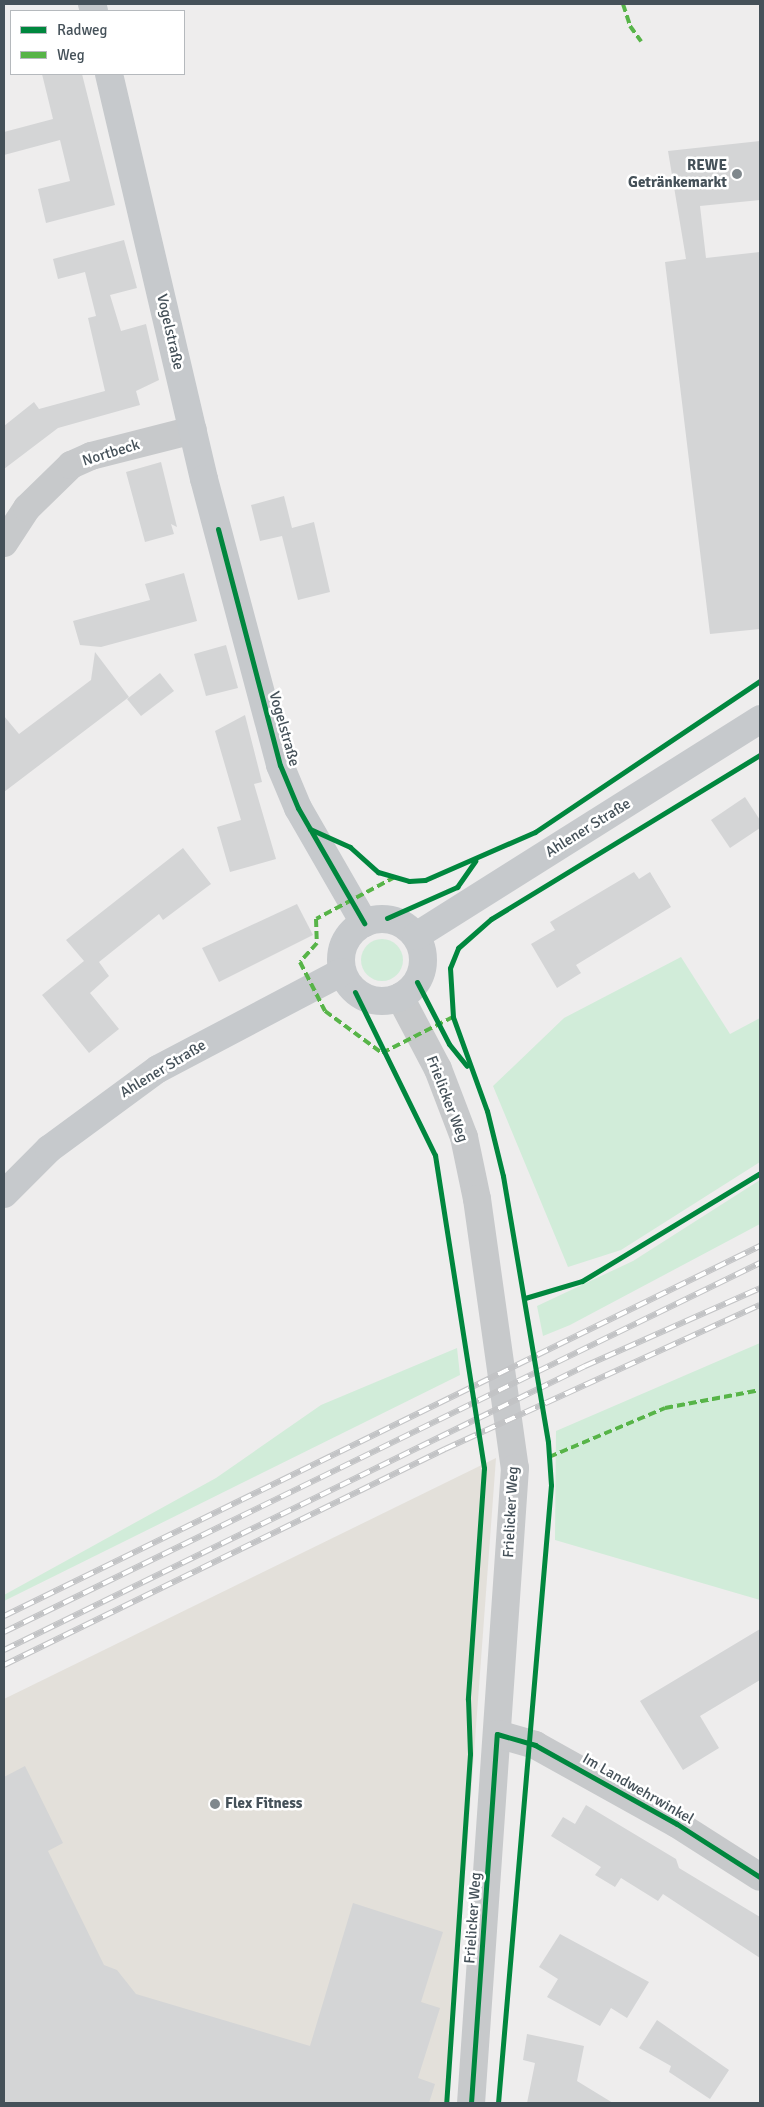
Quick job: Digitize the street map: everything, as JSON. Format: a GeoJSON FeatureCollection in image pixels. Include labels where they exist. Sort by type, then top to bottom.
{"type":"FeatureCollection","features":[{"type":"Feature","properties":{"kind":"main road","name":"Vogelstraße"},"geometry":{"type":"LineString","coordinates":[[109,75],[193,430],[280,765],[298,808],[364,923]]}},
{"type":"Feature","properties":{"kind":"main road","name":"Ahlener Straße"},"geometry":{"type":"LineString","coordinates":[[416,936],[760,719]]}},
{"type":"Feature","properties":{"kind":"main road"},"geometry":{"type":"LineString","coordinates":[[387,918],[408,928],[416,936],[422,953],[422,971],[417,982],[400,997],[377,1001],[365,998],[355,992],[342,972],[344,944],[364,923],[387,918]]}},
{"type":"Feature","properties":{"kind":"main road","name":"Ahlener Straße"},"geometry":{"type":"LineString","coordinates":[[4,1194],[50,1149],[158,1069],[342,972]]}},
{"type":"Feature","properties":{"kind":"street","name":"Nortbeck"},"geometry":{"type":"LineString","coordinates":[[4,542],[28,508],[71,465],[91,456],[193,430]]}},
{"type":"Feature","properties":{"kind":"street","name":"Frielicker Weg"},"geometry":{"type":"LineString","coordinates":[[400,997],[438,1069],[464,1137],[477,1199],[515,1468],[471,2103]]}},
{"type":"Feature","properties":{"kind":"street","name":"Im Landwehrwinkel"},"geometry":{"type":"LineString","coordinates":[[497,1734],[535,1745],[677,1824],[760,1877]]}},
{"type":"Feature","properties":{"kind":"shaded area"},"geometry":{"type":"Polygon","coordinates":[[[496,1458],[448,2103],[4,2103],[4,1699],[496,1458]]]}},
{"type":"Feature","properties":{"kind":"green space"},"geometry":{"type":"Polygon","coordinates":[[[386,939],[394,942],[400,948],[403,960],[400,972],[394,978],[378,981],[370,978],[364,972],[361,956],[364,948],[370,942],[386,939]]]}},
{"type":"Feature","properties":{"kind":"green space"},"geometry":{"type":"Polygon","coordinates":[[[681,957],[730,1034],[760,1018],[760,1162],[621,1250],[568,1267],[493,1086],[564,1018],[681,957]]]}},
{"type":"Feature","properties":{"kind":"green space"},"geometry":{"type":"Polygon","coordinates":[[[760,1180],[760,1224],[570,1325],[543,1336],[537,1306],[633,1261],[760,1180]]]}},
{"type":"Feature","properties":{"kind":"green space"},"geometry":{"type":"Polygon","coordinates":[[[760,1343],[760,1600],[555,1540],[556,1431],[760,1343]]]}},
{"type":"Feature","properties":{"kind":"green space"},"geometry":{"type":"Polygon","coordinates":[[[457,1348],[460,1375],[4,1601],[4,1595],[216,1478],[321,1405],[457,1348]]]}},
{"type":"Feature","properties":{"kind":"building"},"geometry":{"type":"Polygon","coordinates":[[[42,75],[82,75],[115,205],[46,223],[38,189],[70,181],[60,140],[4,155],[4,132],[53,119],[42,75]]]}},
{"type":"Feature","properties":{"kind":"building"},"geometry":{"type":"Polygon","coordinates":[[[760,141],[760,200],[700,206],[706,258],[760,252],[760,629],[710,634],[665,262],[686,259],[668,151],[760,141]]]}},
{"type":"Feature","properties":{"kind":"building"},"geometry":{"type":"Polygon","coordinates":[[[124,240],[137,288],[110,295],[121,331],[146,324],[159,380],[136,391],[140,405],[58,428],[4,469],[4,426],[34,402],[39,409],[105,391],[88,318],[96,316],[85,272],[58,279],[53,259],[124,240]]]}},
{"type":"Feature","properties":{"kind":"building"},"geometry":{"type":"Polygon","coordinates":[[[161,462],[177,527],[171,524],[174,534],[145,542],[126,472],[161,462]]]}},
{"type":"Feature","properties":{"kind":"building"},"geometry":{"type":"Polygon","coordinates":[[[284,496],[292,528],[314,522],[330,592],[298,600],[282,536],[260,541],[251,505],[284,496]]]}},
{"type":"Feature","properties":{"kind":"building"},"geometry":{"type":"Polygon","coordinates":[[[184,573],[197,621],[101,647],[80,645],[73,621],[150,600],[145,584],[184,573]]]}},
{"type":"Feature","properties":{"kind":"building"},"geometry":{"type":"Polygon","coordinates":[[[226,645],[238,688],[206,696],[194,654],[226,645]]]}},
{"type":"Feature","properties":{"kind":"building"},"geometry":{"type":"Polygon","coordinates":[[[95,652],[129,697],[4,792],[4,716],[19,734],[91,680],[95,652]]]}},
{"type":"Feature","properties":{"kind":"building"},"geometry":{"type":"Polygon","coordinates":[[[160,673],[174,691],[141,716],[127,699],[160,673]]]}},
{"type":"Feature","properties":{"kind":"building"},"geometry":{"type":"Polygon","coordinates":[[[245,715],[262,782],[254,784],[276,859],[230,872],[217,827],[241,820],[215,731],[245,715]]]}},
{"type":"Feature","properties":{"kind":"building"},"geometry":{"type":"Polygon","coordinates":[[[745,797],[760,820],[760,828],[730,848],[711,820],[745,797]]]}},
{"type":"Feature","properties":{"kind":"building"},"geometry":{"type":"Polygon","coordinates":[[[183,848],[211,884],[163,920],[159,914],[99,962],[109,976],[90,993],[119,1029],[89,1053],[42,995],[84,961],[66,940],[183,848]]]}},
{"type":"Feature","properties":{"kind":"building"},"geometry":{"type":"Polygon","coordinates":[[[634,872],[639,879],[650,872],[671,907],[576,965],[581,973],[557,988],[531,944],[555,930],[550,922],[634,872]]]}},
{"type":"Feature","properties":{"kind":"building"},"geometry":{"type":"Polygon","coordinates":[[[297,904],[313,935],[219,982],[202,948],[297,904]]]}},
{"type":"Feature","properties":{"kind":"building"},"geometry":{"type":"Polygon","coordinates":[[[760,1629],[760,1680],[700,1716],[719,1748],[683,1770],[640,1701],[760,1629]]]}},
{"type":"Feature","properties":{"kind":"building"},"geometry":{"type":"Polygon","coordinates":[[[25,1766],[63,1843],[48,1851],[104,1965],[117,1970],[136,1994],[310,2046],[353,1903],[443,1932],[421,2002],[440,2008],[418,2078],[435,2084],[429,2103],[4,2103],[4,1777],[25,1766]]]}},
{"type":"Feature","properties":{"kind":"building"},"geometry":{"type":"Polygon","coordinates":[[[586,1805],[676,1859],[679,1868],[760,1917],[760,1958],[663,1894],[658,1901],[621,1878],[615,1887],[595,1875],[601,1867],[551,1836],[563,1817],[575,1824],[586,1805]]]}},
{"type":"Feature","properties":{"kind":"building"},"geometry":{"type":"Polygon","coordinates":[[[560,1934],[649,1982],[627,2018],[611,2008],[600,2026],[547,1997],[558,1979],[539,1967],[560,1934]]]}},
{"type":"Feature","properties":{"kind":"building"},"geometry":{"type":"Polygon","coordinates":[[[657,2020],[729,2070],[710,2099],[669,2072],[671,2066],[639,2048],[657,2020]]]}},
{"type":"Feature","properties":{"kind":"building"},"geometry":{"type":"Polygon","coordinates":[[[527,2034],[584,2046],[577,2081],[613,2103],[527,2103],[535,2063],[523,2060],[527,2034]]]}},
{"type":"Feature","properties":{"kind":"railway"},"geometry":{"type":"LineString","coordinates":[[4,1616],[760,1246]]}},
{"type":"Feature","properties":{"kind":"railway"},"geometry":{"type":"LineString","coordinates":[[4,1632],[760,1263]]}},
{"type":"Feature","properties":{"kind":"railway"},"geometry":{"type":"LineString","coordinates":[[4,1650],[585,1366],[760,1288]]}},
{"type":"Feature","properties":{"kind":"railway"},"geometry":{"type":"LineString","coordinates":[[4,1665],[445,1449],[760,1305]]}},
{"type":"Feature","properties":{"kind":"marked path"},"geometry":{"type":"LineString","coordinates":[[623,4],[630,26],[641,41]]}},
{"type":"Feature","properties":{"kind":"marked path"},"geometry":{"type":"LineString","coordinates":[[395,877],[316,919],[317,943],[300,962],[325,1011],[382,1053],[453,1017]]}},
{"type":"Feature","properties":{"kind":"marked path"},"geometry":{"type":"LineString","coordinates":[[549,1457],[665,1408],[760,1390]]}},
{"type":"Feature","properties":{"kind":"cycle path"},"geometry":{"type":"LineString","coordinates":[[218,529],[280,765],[298,808],[364,923]]}},
{"type":"Feature","properties":{"kind":"cycle path"},"geometry":{"type":"LineString","coordinates":[[310,829],[350,847],[378,872],[409,881],[425,880],[535,832],[760,681]]}},
{"type":"Feature","properties":{"kind":"cycle path"},"geometry":{"type":"LineString","coordinates":[[498,2103],[551,1485],[548,1442],[503,1176],[487,1111],[453,1017],[450,968],[458,948],[491,919],[760,755]]}},
{"type":"Feature","properties":{"kind":"cycle path"},"geometry":{"type":"LineString","coordinates":[[387,918],[457,887],[475,861]]}},
{"type":"Feature","properties":{"kind":"cycle path"},"geometry":{"type":"LineString","coordinates":[[417,982],[449,1044],[467,1066]]}},
{"type":"Feature","properties":{"kind":"cycle path"},"geometry":{"type":"LineString","coordinates":[[355,992],[435,1155],[484,1468],[468,1699],[470,1754],[446,2103]]}},
{"type":"Feature","properties":{"kind":"cycle path"},"geometry":{"type":"LineString","coordinates":[[525,1298],[582,1281],[760,1173]]}},
{"type":"Feature","properties":{"kind":"cycle path"},"geometry":{"type":"LineString","coordinates":[[471,2103],[497,1734],[535,1745],[677,1824],[760,1877]]}},
{"type":"Feature","properties":{"kind":"place","name":"REWE Getränkemarkt"},"geometry":{"type":"Point","coordinates":[737,174]}},
{"type":"Feature","properties":{"kind":"place","name":"Flex Fitness"},"geometry":{"type":"Point","coordinates":[215,1804]}}]}
